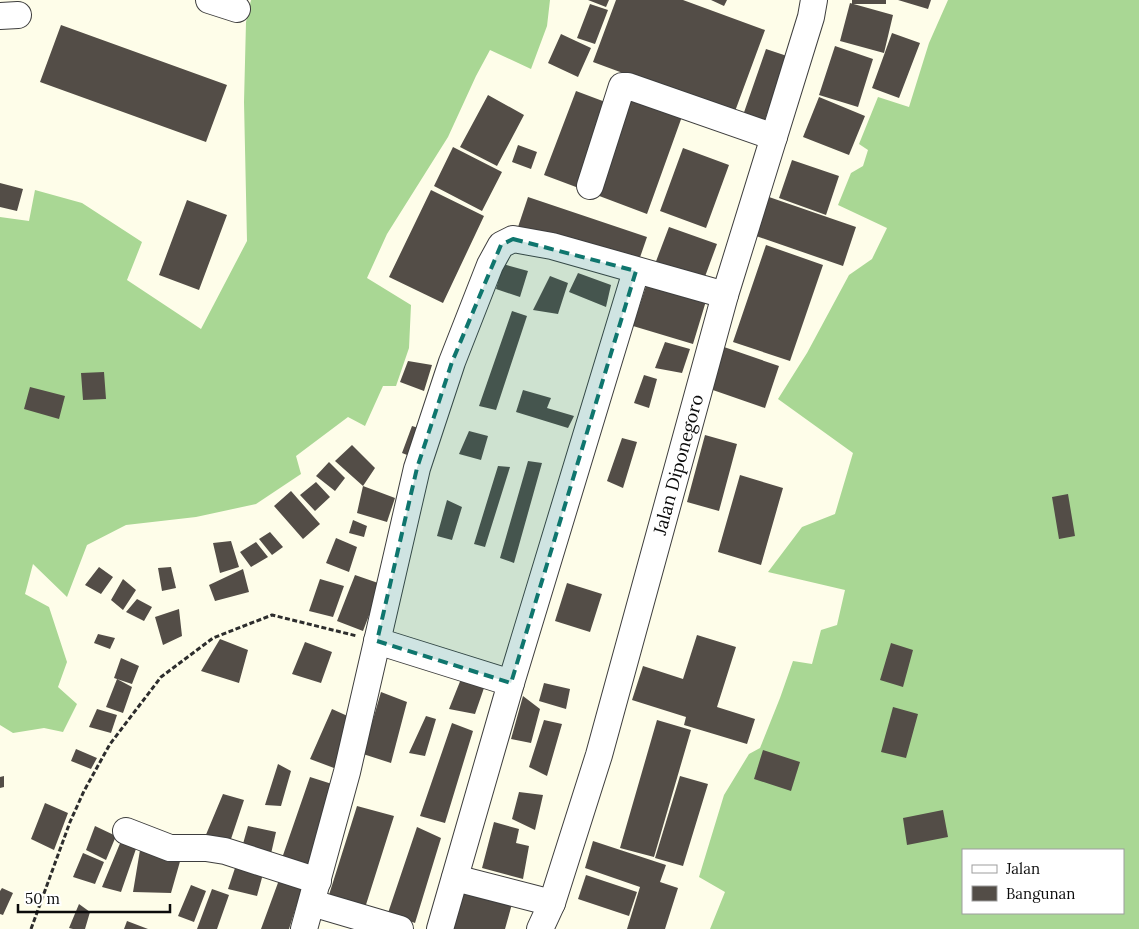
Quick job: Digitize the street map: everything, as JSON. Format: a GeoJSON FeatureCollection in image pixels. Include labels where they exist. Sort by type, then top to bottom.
{"type":"FeatureCollection","features":[{"type":"Feature","properties":{"kind":"street"},"geometry":{"type":"LineString","coordinates":[[209,0],[237,9]]}},
{"type":"Feature","properties":{"kind":"street","name":"Jalan Diponegoro"},"geometry":{"type":"LineString","coordinates":[[540,929],[552,902],[602,745],[726,295],[814,0]]}},
{"type":"Feature","properties":{"kind":"street"},"geometry":{"type":"LineString","coordinates":[[590,186],[622,86],[628,86],[774,138]]}},
{"type":"Feature","properties":{"kind":"street"},"geometry":{"type":"LineString","coordinates":[[304,929],[347,772],[417,468],[452,362],[490,266],[501,245],[513,239],[552,246],[726,295]]}},
{"type":"Feature","properties":{"kind":"street"},"geometry":{"type":"LineString","coordinates":[[440,929],[636,271]]}},
{"type":"Feature","properties":{"kind":"street"},"geometry":{"type":"LineString","coordinates":[[377,641],[512,683]]}},
{"type":"Feature","properties":{"kind":"street"},"geometry":{"type":"LineString","coordinates":[[126,831],[170,848],[206,848],[225,851],[400,929]]}},
{"type":"Feature","properties":{"kind":"street"},"geometry":{"type":"LineString","coordinates":[[455,878],[552,902]]}},
{"type":"Feature","properties":{"kind":"path"},"geometry":{"type":"LineString","coordinates":[[31,929],[70,822],[84,791],[110,744],[161,677],[213,638],[272,615],[377,641]]}},
{"type":"Feature","properties":{"kind":"highlighted area"},"geometry":{"type":"Polygon","coordinates":[[[513,239],[523,240],[636,271],[511,683],[377,641],[417,468],[452,362],[501,245],[513,239]]]}},
{"type":"Feature","properties":{"kind":"green space"},"geometry":{"type":"Polygon","coordinates":[[[251,0],[550,0],[547,26],[531,69],[490,50],[448,137],[387,234],[367,278],[411,305],[409,348],[396,386],[383,386],[365,426],[348,417],[296,456],[301,474],[256,504],[196,517],[126,525],[87,545],[67,597],[33,564],[25,594],[49,607],[67,662],[58,687],[77,704],[63,732],[44,728],[13,733],[0,725],[0,217],[29,221],[35,190],[82,203],[142,242],[127,280],[201,329],[247,241],[244,102],[246,22],[251,0]]]}},
{"type":"Feature","properties":{"kind":"green space"},"geometry":{"type":"Polygon","coordinates":[[[948,0],[1139,0],[1139,929],[710,929],[725,892],[699,877],[724,795],[749,754],[760,748],[793,661],[812,664],[821,630],[837,625],[845,590],[768,572],[802,527],[835,514],[853,453],[778,399],[807,353],[849,275],[872,259],[887,228],[838,205],[851,173],[863,166],[868,150],[859,144],[878,97],[909,107],[929,43],[948,0]]]}},
{"type":"Feature","properties":{"kind":"building"},"geometry":{"type":"Polygon","coordinates":[[[588,0],[609,0],[606,7],[588,0]]]}},
{"type":"Feature","properties":{"kind":"building"},"geometry":{"type":"Polygon","coordinates":[[[616,0],[683,0],[765,30],[734,114],[593,62],[616,0]]]}},
{"type":"Feature","properties":{"kind":"building"},"geometry":{"type":"Polygon","coordinates":[[[711,0],[727,0],[724,6],[711,0]]]}},
{"type":"Feature","properties":{"kind":"building"},"geometry":{"type":"Polygon","coordinates":[[[852,0],[886,0],[886,4],[852,4],[852,0]]]}},
{"type":"Feature","properties":{"kind":"building"},"geometry":{"type":"Polygon","coordinates":[[[898,0],[931,0],[928,9],[898,0]]]}},
{"type":"Feature","properties":{"kind":"building"},"geometry":{"type":"Polygon","coordinates":[[[850,3],[893,15],[884,53],[840,41],[850,3]]]}},
{"type":"Feature","properties":{"kind":"building"},"geometry":{"type":"Polygon","coordinates":[[[590,4],[608,10],[595,44],[577,38],[590,4]]]}},
{"type":"Feature","properties":{"kind":"building"},"geometry":{"type":"Polygon","coordinates":[[[61,25],[227,85],[206,142],[40,82],[61,25]]]}},
{"type":"Feature","properties":{"kind":"building"},"geometry":{"type":"Polygon","coordinates":[[[892,33],[920,43],[899,98],[872,88],[892,33]]]}},
{"type":"Feature","properties":{"kind":"building"},"geometry":{"type":"Polygon","coordinates":[[[561,34],[591,48],[578,77],[548,63],[561,34]]]}},
{"type":"Feature","properties":{"kind":"building"},"geometry":{"type":"Polygon","coordinates":[[[835,46],[873,59],[858,107],[819,95],[835,46]]]}},
{"type":"Feature","properties":{"kind":"building"},"geometry":{"type":"Polygon","coordinates":[[[766,49],[787,56],[762,128],[741,121],[766,49]]]}},
{"type":"Feature","properties":{"kind":"building"},"geometry":{"type":"Polygon","coordinates":[[[576,91],[608,103],[576,187],[544,175],[576,91]]]}},
{"type":"Feature","properties":{"kind":"building"},"geometry":{"type":"Polygon","coordinates":[[[632,92],[684,111],[647,214],[594,194],[632,92]]]}},
{"type":"Feature","properties":{"kind":"building"},"geometry":{"type":"Polygon","coordinates":[[[488,95],[524,115],[497,166],[460,147],[488,95]]]}},
{"type":"Feature","properties":{"kind":"building"},"geometry":{"type":"Polygon","coordinates":[[[819,97],[865,116],[849,155],[803,137],[819,97]]]}},
{"type":"Feature","properties":{"kind":"building"},"geometry":{"type":"Polygon","coordinates":[[[518,145],[537,152],[531,169],[512,162],[518,145]]]}},
{"type":"Feature","properties":{"kind":"building"},"geometry":{"type":"Polygon","coordinates":[[[453,147],[502,172],[482,211],[434,186],[453,147]]]}},
{"type":"Feature","properties":{"kind":"building"},"geometry":{"type":"Polygon","coordinates":[[[683,148],[729,165],[706,228],[660,211],[683,148]]]}},
{"type":"Feature","properties":{"kind":"building"},"geometry":{"type":"Polygon","coordinates":[[[792,160],[839,176],[826,215],[779,198],[792,160]]]}},
{"type":"Feature","properties":{"kind":"building"},"geometry":{"type":"Polygon","coordinates":[[[0,183],[23,189],[17,211],[0,207],[0,183]]]}},
{"type":"Feature","properties":{"kind":"building"},"geometry":{"type":"Polygon","coordinates":[[[431,190],[484,216],[443,303],[389,277],[431,190]]]}},
{"type":"Feature","properties":{"kind":"building"},"geometry":{"type":"Polygon","coordinates":[[[528,197],[647,237],[636,269],[517,230],[528,197]]]}},
{"type":"Feature","properties":{"kind":"building"},"geometry":{"type":"Polygon","coordinates":[[[769,197],[856,227],[843,266],[756,236],[769,197]]]}},
{"type":"Feature","properties":{"kind":"building"},"geometry":{"type":"Polygon","coordinates":[[[187,200],[227,215],[199,290],[159,275],[187,200]]]}},
{"type":"Feature","properties":{"kind":"building"},"geometry":{"type":"Polygon","coordinates":[[[669,227],[717,244],[703,282],[655,264],[669,227]]]}},
{"type":"Feature","properties":{"kind":"building"},"geometry":{"type":"Polygon","coordinates":[[[766,245],[823,265],[790,361],[733,342],[766,245]]]}},
{"type":"Feature","properties":{"kind":"building"},"geometry":{"type":"Polygon","coordinates":[[[503,264],[528,271],[520,297],[496,289],[503,264]]]}},
{"type":"Feature","properties":{"kind":"building"},"geometry":{"type":"Polygon","coordinates":[[[578,273],[611,285],[606,307],[569,292],[578,273]]]}},
{"type":"Feature","properties":{"kind":"building"},"geometry":{"type":"Polygon","coordinates":[[[550,276],[568,283],[558,314],[533,310],[550,276]]]}},
{"type":"Feature","properties":{"kind":"building"},"geometry":{"type":"Polygon","coordinates":[[[647,283],[706,301],[693,344],[633,326],[647,283]]]}},
{"type":"Feature","properties":{"kind":"building"},"geometry":{"type":"Polygon","coordinates":[[[512,311],[527,316],[496,410],[479,406],[512,311]]]}},
{"type":"Feature","properties":{"kind":"building"},"geometry":{"type":"Polygon","coordinates":[[[665,342],[690,349],[682,373],[655,368],[665,342]]]}},
{"type":"Feature","properties":{"kind":"building"},"geometry":{"type":"Polygon","coordinates":[[[724,347],[779,366],[765,408],[710,389],[724,347]]]}},
{"type":"Feature","properties":{"kind":"building"},"geometry":{"type":"Polygon","coordinates":[[[408,361],[432,365],[424,391],[400,382],[408,361]]]}},
{"type":"Feature","properties":{"kind":"building"},"geometry":{"type":"Polygon","coordinates":[[[104,372],[106,399],[83,400],[81,373],[104,372]]]}},
{"type":"Feature","properties":{"kind":"building"},"geometry":{"type":"Polygon","coordinates":[[[644,375],[657,379],[649,408],[634,403],[644,375]]]}},
{"type":"Feature","properties":{"kind":"building"},"geometry":{"type":"Polygon","coordinates":[[[30,387],[65,396],[59,419],[24,409],[30,387]]]}},
{"type":"Feature","properties":{"kind":"building"},"geometry":{"type":"Polygon","coordinates":[[[523,390],[551,398],[547,408],[574,416],[568,428],[516,412],[523,390]]]}},
{"type":"Feature","properties":{"kind":"building"},"geometry":{"type":"Polygon","coordinates":[[[412,426],[425,430],[415,458],[402,453],[412,426]]]}},
{"type":"Feature","properties":{"kind":"building"},"geometry":{"type":"Polygon","coordinates":[[[469,431],[488,436],[481,460],[459,454],[469,431]]]}},
{"type":"Feature","properties":{"kind":"building"},"geometry":{"type":"Polygon","coordinates":[[[705,435],[737,444],[719,511],[687,502],[705,435]]]}},
{"type":"Feature","properties":{"kind":"building"},"geometry":{"type":"Polygon","coordinates":[[[622,438],[637,442],[623,488],[607,481],[622,438]]]}},
{"type":"Feature","properties":{"kind":"building"},"geometry":{"type":"Polygon","coordinates":[[[352,445],[375,468],[363,486],[335,461],[352,445]]]}},
{"type":"Feature","properties":{"kind":"building"},"geometry":{"type":"Polygon","coordinates":[[[528,461],[542,463],[514,563],[500,558],[528,461]]]}},
{"type":"Feature","properties":{"kind":"building"},"geometry":{"type":"Polygon","coordinates":[[[329,462],[345,478],[335,491],[316,476],[329,462]]]}},
{"type":"Feature","properties":{"kind":"building"},"geometry":{"type":"Polygon","coordinates":[[[498,466],[510,467],[485,547],[474,544],[498,466]]]}},
{"type":"Feature","properties":{"kind":"building"},"geometry":{"type":"Polygon","coordinates":[[[740,475],[783,488],[761,565],[718,552],[740,475]]]}},
{"type":"Feature","properties":{"kind":"building"},"geometry":{"type":"Polygon","coordinates":[[[316,482],[330,497],[315,511],[300,495],[316,482]]]}},
{"type":"Feature","properties":{"kind":"building"},"geometry":{"type":"Polygon","coordinates":[[[363,486],[395,498],[387,522],[357,513],[363,486]]]}},
{"type":"Feature","properties":{"kind":"building"},"geometry":{"type":"Polygon","coordinates":[[[291,491],[320,524],[303,539],[274,506],[291,491]]]}},
{"type":"Feature","properties":{"kind":"building"},"geometry":{"type":"Polygon","coordinates":[[[1068,494],[1075,536],[1059,539],[1052,497],[1068,494]]]}},
{"type":"Feature","properties":{"kind":"building"},"geometry":{"type":"Polygon","coordinates":[[[447,500],[462,507],[452,540],[437,536],[447,500]]]}},
{"type":"Feature","properties":{"kind":"building"},"geometry":{"type":"Polygon","coordinates":[[[353,520],[367,526],[364,537],[349,533],[353,520]]]}},
{"type":"Feature","properties":{"kind":"building"},"geometry":{"type":"Polygon","coordinates":[[[270,532],[283,547],[272,555],[259,539],[270,532]]]}},
{"type":"Feature","properties":{"kind":"building"},"geometry":{"type":"Polygon","coordinates":[[[336,538],[357,547],[349,572],[326,563],[336,538]]]}},
{"type":"Feature","properties":{"kind":"building"},"geometry":{"type":"Polygon","coordinates":[[[231,541],[239,567],[220,573],[213,543],[231,541]]]}},
{"type":"Feature","properties":{"kind":"building"},"geometry":{"type":"Polygon","coordinates":[[[256,542],[268,557],[251,567],[240,552],[256,542]]]}},
{"type":"Feature","properties":{"kind":"building"},"geometry":{"type":"Polygon","coordinates":[[[99,567],[113,577],[101,594],[85,585],[99,567]]]}},
{"type":"Feature","properties":{"kind":"building"},"geometry":{"type":"Polygon","coordinates":[[[171,567],[176,588],[162,591],[158,568],[171,567]]]}},
{"type":"Feature","properties":{"kind":"building"},"geometry":{"type":"Polygon","coordinates":[[[243,569],[249,592],[215,601],[209,585],[243,569]]]}},
{"type":"Feature","properties":{"kind":"building"},"geometry":{"type":"Polygon","coordinates":[[[355,575],[381,584],[363,631],[337,621],[355,575]]]}},
{"type":"Feature","properties":{"kind":"building"},"geometry":{"type":"Polygon","coordinates":[[[123,579],[136,590],[123,610],[111,600],[123,579]]]}},
{"type":"Feature","properties":{"kind":"building"},"geometry":{"type":"Polygon","coordinates":[[[320,579],[344,586],[333,617],[309,611],[320,579]]]}},
{"type":"Feature","properties":{"kind":"building"},"geometry":{"type":"Polygon","coordinates":[[[567,583],[602,594],[590,632],[555,621],[567,583]]]}},
{"type":"Feature","properties":{"kind":"building"},"geometry":{"type":"Polygon","coordinates":[[[137,599],[152,607],[144,621],[126,612],[137,599]]]}},
{"type":"Feature","properties":{"kind":"building"},"geometry":{"type":"Polygon","coordinates":[[[179,609],[182,636],[163,645],[155,617],[179,609]]]}},
{"type":"Feature","properties":{"kind":"building"},"geometry":{"type":"Polygon","coordinates":[[[98,634],[115,638],[110,649],[94,643],[98,634]]]}},
{"type":"Feature","properties":{"kind":"building"},"geometry":{"type":"Polygon","coordinates":[[[697,635],[736,647],[717,707],[755,719],[747,744],[684,725],[686,717],[632,700],[643,666],[683,679],[697,635]]]}},
{"type":"Feature","properties":{"kind":"building"},"geometry":{"type":"Polygon","coordinates":[[[220,639],[248,650],[239,683],[201,671],[220,639]]]}},
{"type":"Feature","properties":{"kind":"building"},"geometry":{"type":"Polygon","coordinates":[[[305,642],[332,652],[321,683],[292,674],[305,642]]]}},
{"type":"Feature","properties":{"kind":"building"},"geometry":{"type":"Polygon","coordinates":[[[891,643],[913,650],[903,687],[880,680],[891,643]]]}},
{"type":"Feature","properties":{"kind":"building"},"geometry":{"type":"Polygon","coordinates":[[[121,658],[139,666],[132,684],[114,678],[121,658]]]}},
{"type":"Feature","properties":{"kind":"building"},"geometry":{"type":"Polygon","coordinates":[[[117,679],[132,687],[123,713],[106,707],[117,679]]]}},
{"type":"Feature","properties":{"kind":"building"},"geometry":{"type":"Polygon","coordinates":[[[461,679],[484,688],[475,714],[449,709],[461,679]]]}},
{"type":"Feature","properties":{"kind":"building"},"geometry":{"type":"Polygon","coordinates":[[[544,683],[570,689],[566,709],[539,701],[544,683]]]}},
{"type":"Feature","properties":{"kind":"building"},"geometry":{"type":"Polygon","coordinates":[[[381,692],[407,702],[391,763],[363,754],[381,692]]]}},
{"type":"Feature","properties":{"kind":"building"},"geometry":{"type":"Polygon","coordinates":[[[523,696],[540,709],[531,743],[511,739],[523,696]]]}},
{"type":"Feature","properties":{"kind":"building"},"geometry":{"type":"Polygon","coordinates":[[[893,707],[918,714],[906,758],[881,752],[893,707]]]}},
{"type":"Feature","properties":{"kind":"building"},"geometry":{"type":"Polygon","coordinates":[[[97,709],[117,715],[111,733],[89,727],[97,709]]]}},
{"type":"Feature","properties":{"kind":"building"},"geometry":{"type":"Polygon","coordinates":[[[332,709],[352,718],[334,768],[310,759],[332,709]]]}},
{"type":"Feature","properties":{"kind":"building"},"geometry":{"type":"Polygon","coordinates":[[[426,716],[436,719],[425,756],[409,753],[426,716]]]}},
{"type":"Feature","properties":{"kind":"building"},"geometry":{"type":"Polygon","coordinates":[[[544,720],[562,724],[547,776],[529,767],[544,720]]]}},
{"type":"Feature","properties":{"kind":"building"},"geometry":{"type":"Polygon","coordinates":[[[657,720],[691,730],[654,857],[620,848],[657,720]]]}},
{"type":"Feature","properties":{"kind":"building"},"geometry":{"type":"Polygon","coordinates":[[[452,723],[473,731],[445,823],[420,816],[452,723]]]}},
{"type":"Feature","properties":{"kind":"building"},"geometry":{"type":"Polygon","coordinates":[[[76,749],[97,758],[91,769],[71,761],[76,749]]]}},
{"type":"Feature","properties":{"kind":"building"},"geometry":{"type":"Polygon","coordinates":[[[763,750],[800,762],[791,791],[754,779],[763,750]]]}},
{"type":"Feature","properties":{"kind":"building"},"geometry":{"type":"Polygon","coordinates":[[[278,764],[291,771],[281,806],[265,805],[278,764]]]}},
{"type":"Feature","properties":{"kind":"building"},"geometry":{"type":"Polygon","coordinates":[[[4,776],[4,787],[0,788],[0,777],[4,776]]]}},
{"type":"Feature","properties":{"kind":"building"},"geometry":{"type":"Polygon","coordinates":[[[680,776],[708,784],[683,866],[655,858],[680,776]]]}},
{"type":"Feature","properties":{"kind":"building"},"geometry":{"type":"Polygon","coordinates":[[[310,777],[332,784],[306,871],[281,861],[310,777]]]}},
{"type":"Feature","properties":{"kind":"building"},"geometry":{"type":"Polygon","coordinates":[[[519,792],[543,795],[535,830],[512,819],[519,792]]]}},
{"type":"Feature","properties":{"kind":"building"},"geometry":{"type":"Polygon","coordinates":[[[223,794],[244,800],[229,845],[205,837],[223,794]]]}},
{"type":"Feature","properties":{"kind":"building"},"geometry":{"type":"Polygon","coordinates":[[[45,803],[68,813],[54,850],[31,839],[45,803]]]}},
{"type":"Feature","properties":{"kind":"building"},"geometry":{"type":"Polygon","coordinates":[[[357,806],[394,816],[364,911],[328,898],[357,806]]]}},
{"type":"Feature","properties":{"kind":"building"},"geometry":{"type":"Polygon","coordinates":[[[943,810],[948,837],[907,845],[903,818],[943,810]]]}},
{"type":"Feature","properties":{"kind":"building"},"geometry":{"type":"Polygon","coordinates":[[[494,822],[519,829],[516,843],[529,846],[523,879],[482,868],[494,822]]]}},
{"type":"Feature","properties":{"kind":"building"},"geometry":{"type":"Polygon","coordinates":[[[95,826],[116,836],[106,860],[86,850],[95,826]]]}},
{"type":"Feature","properties":{"kind":"building"},"geometry":{"type":"Polygon","coordinates":[[[248,826],[276,832],[270,858],[241,851],[248,826]]]}},
{"type":"Feature","properties":{"kind":"building"},"geometry":{"type":"Polygon","coordinates":[[[417,827],[441,838],[415,923],[388,913],[417,827]]]}},
{"type":"Feature","properties":{"kind":"building"},"geometry":{"type":"Polygon","coordinates":[[[121,841],[137,846],[121,892],[102,887],[121,841]]]}},
{"type":"Feature","properties":{"kind":"building"},"geometry":{"type":"Polygon","coordinates":[[[593,841],[666,865],[660,882],[678,888],[665,929],[627,929],[640,887],[585,868],[593,841]]]}},
{"type":"Feature","properties":{"kind":"building"},"geometry":{"type":"Polygon","coordinates":[[[140,850],[181,858],[171,893],[133,892],[140,850]]]}},
{"type":"Feature","properties":{"kind":"building"},"geometry":{"type":"Polygon","coordinates":[[[83,853],[104,862],[95,884],[73,877],[83,853]]]}},
{"type":"Feature","properties":{"kind":"building"},"geometry":{"type":"Polygon","coordinates":[[[236,865],[263,874],[257,896],[228,889],[236,865]]]}},
{"type":"Feature","properties":{"kind":"building"},"geometry":{"type":"Polygon","coordinates":[[[586,875],[637,892],[629,916],[578,899],[586,875]]]}},
{"type":"Feature","properties":{"kind":"building"},"geometry":{"type":"Polygon","coordinates":[[[279,880],[302,888],[289,929],[261,929],[279,880]]]}},
{"type":"Feature","properties":{"kind":"building"},"geometry":{"type":"Polygon","coordinates":[[[191,885],[206,891],[194,922],[178,916],[191,885]]]}},
{"type":"Feature","properties":{"kind":"building"},"geometry":{"type":"Polygon","coordinates":[[[2,888],[13,893],[3,915],[0,914],[0,891],[2,888]]]}},
{"type":"Feature","properties":{"kind":"building"},"geometry":{"type":"Polygon","coordinates":[[[212,889],[229,895],[217,929],[197,929],[212,889]]]}},
{"type":"Feature","properties":{"kind":"building"},"geometry":{"type":"Polygon","coordinates":[[[462,889],[512,904],[505,929],[451,929],[462,889]]]}},
{"type":"Feature","properties":{"kind":"building"},"geometry":{"type":"Polygon","coordinates":[[[79,904],[90,912],[85,929],[69,928],[79,904]]]}},
{"type":"Feature","properties":{"kind":"building"},"geometry":{"type":"Polygon","coordinates":[[[127,921],[148,929],[124,929],[127,921]]]}}]}
